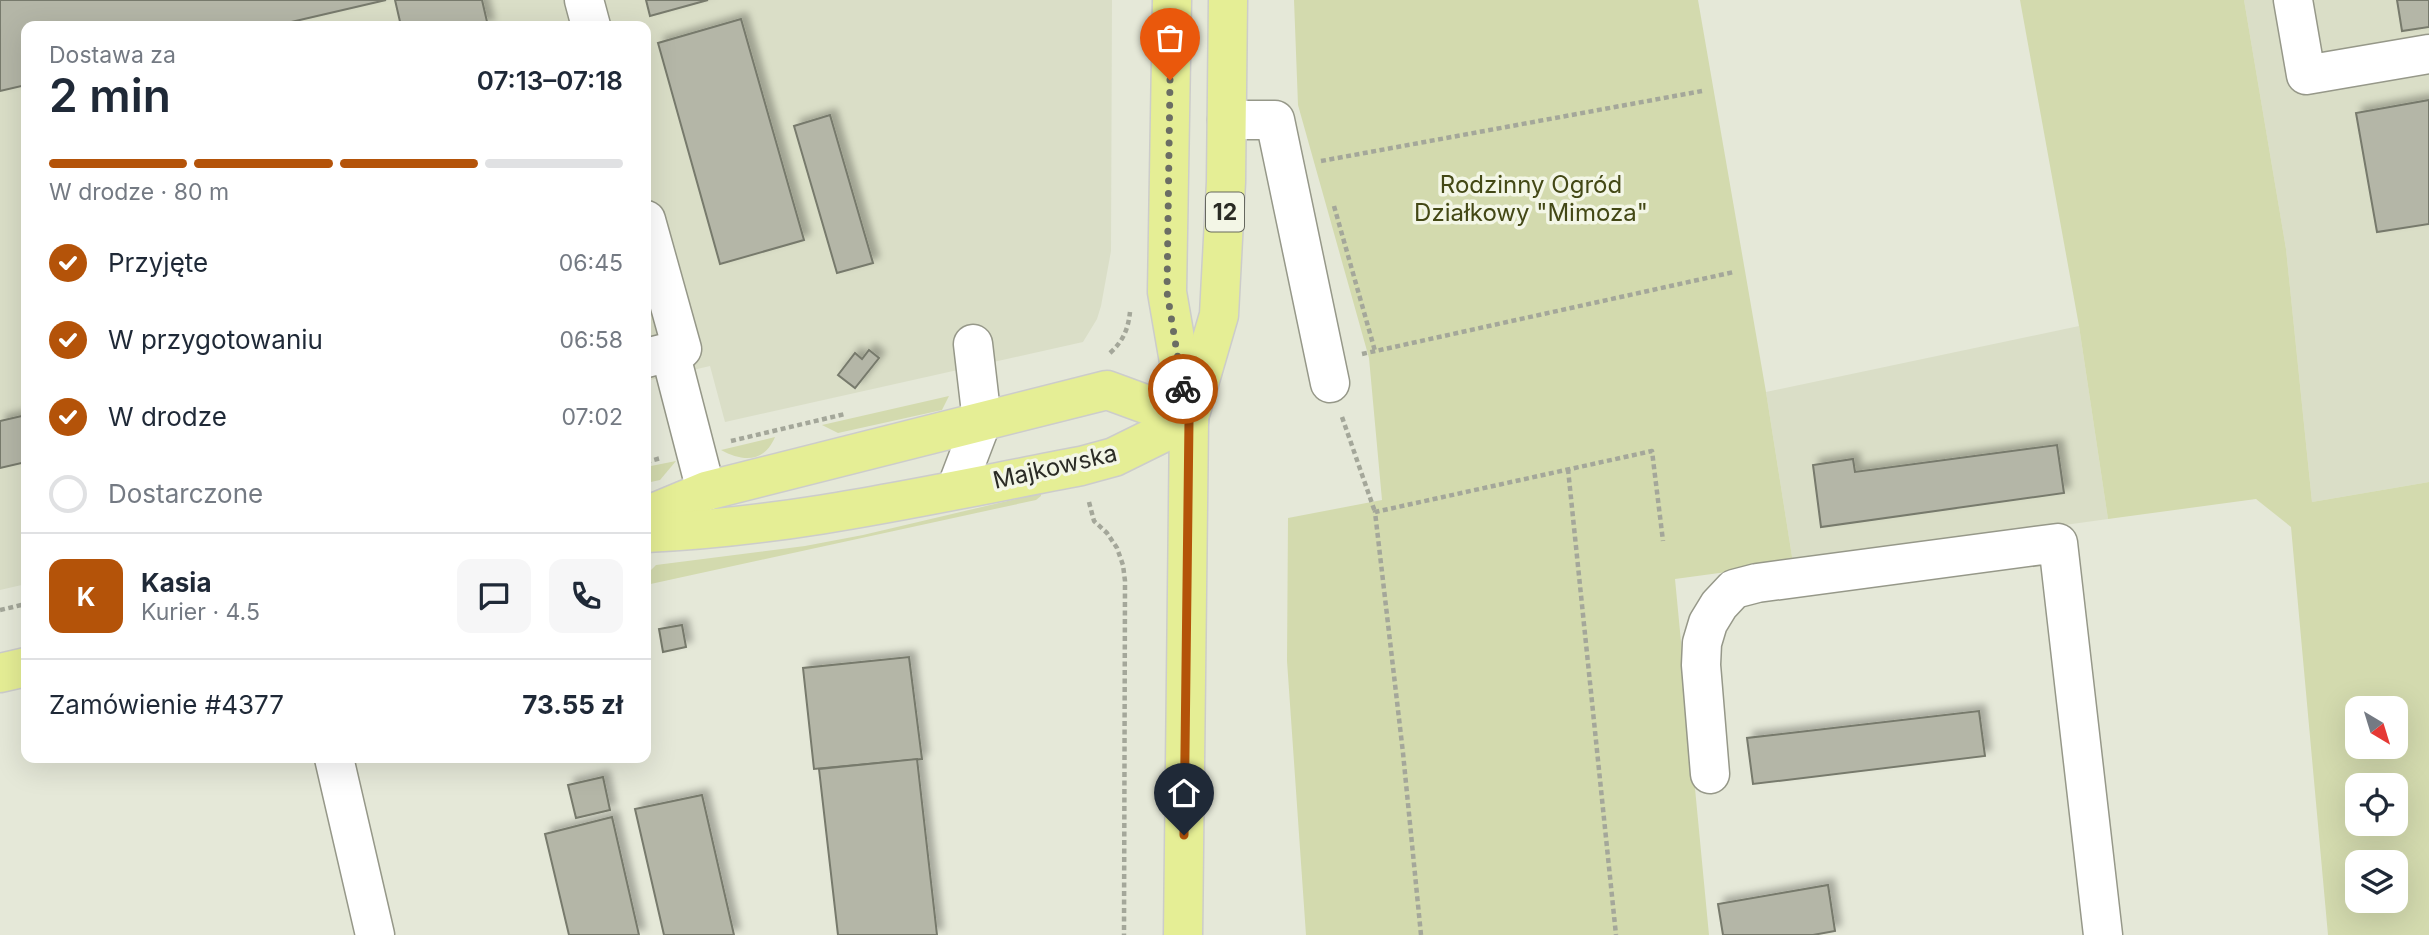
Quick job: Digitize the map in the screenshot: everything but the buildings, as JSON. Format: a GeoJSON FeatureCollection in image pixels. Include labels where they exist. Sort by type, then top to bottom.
{"type":"FeatureCollection","features":[{"type":"Feature","properties":{"kind":"main road","name":"12"},"geometry":{"type":"LineString","coordinates":[[1172,0],[1167,292],[1189,420],[1182,935]]}},
{"type":"Feature","properties":{"kind":"main road","name":"12"},"geometry":{"type":"LineString","coordinates":[[1189,420],[1219,315],[1227,183],[1228,0]]}},
{"type":"Feature","properties":{"kind":"main road"},"geometry":{"type":"LineString","coordinates":[[651,514],[706,491],[1107,390],[1189,420]]}},
{"type":"Feature","properties":{"kind":"main road","name":"Majkowska"},"geometry":{"type":"LineString","coordinates":[[651,533],[704,530],[791,519],[1081,466],[1114,457],[1189,420]]}},
{"type":"Feature","properties":{"kind":"main road"},"geometry":{"type":"LineString","coordinates":[[0,673],[21,668]]}},
{"type":"Feature","properties":{"kind":"street"},"geometry":{"type":"LineString","coordinates":[[584,0],[590,21]]}},
{"type":"Feature","properties":{"kind":"street"},"geometry":{"type":"LineString","coordinates":[[2293,0],[2306,75],[2429,54]]}},
{"type":"Feature","properties":{"kind":"street"},"geometry":{"type":"LineString","coordinates":[[1227,120],[1275,120],[1328,372]]}},
{"type":"Feature","properties":{"kind":"street"},"geometry":{"type":"LineString","coordinates":[[651,238],[682,349],[658,355],[706,491]]}},
{"type":"Feature","properties":{"kind":"street"},"geometry":{"type":"LineString","coordinates":[[956,489],[982,421],[973,344]]}},
{"type":"Feature","properties":{"kind":"street"},"geometry":{"type":"LineString","coordinates":[[1710,774],[1701,665],[1702,643],[1708,623],[1719,605],[1734,589],[1757,583],[2058,543],[2103,935]]}},
{"type":"Feature","properties":{"kind":"street"},"geometry":{"type":"LineString","coordinates":[[335,763],[375,935]]}},
{"type":"Feature","properties":{"kind":"path"},"geometry":{"type":"LineString","coordinates":[[1325,173],[1321,160],[1702,91]]}},
{"type":"Feature","properties":{"kind":"path"},"geometry":{"type":"LineString","coordinates":[[1332,198],[1375,351]]}},
{"type":"Feature","properties":{"kind":"path"},"geometry":{"type":"LineString","coordinates":[[1421,935],[1375,512],[1328,372],[1375,351],[1734,272]]}},
{"type":"Feature","properties":{"kind":"path"},"geometry":{"type":"LineString","coordinates":[[1104,359],[1119,345],[1128,330],[1130,300]]}},
{"type":"Feature","properties":{"kind":"path"},"geometry":{"type":"LineString","coordinates":[[1375,512],[1652,451],[1663,541]]}},
{"type":"Feature","properties":{"kind":"path"},"geometry":{"type":"LineString","coordinates":[[1568,468],[1616,935]]}},
{"type":"Feature","properties":{"kind":"path"},"geometry":{"type":"LineString","coordinates":[[1094,521],[1107,533],[1117,548],[1125,581],[1124,935]]}},
{"type":"Feature","properties":{"kind":"path"},"geometry":{"type":"LineString","coordinates":[[0,610],[21,605]]}},
{"type":"Feature","properties":{"kind":"shaded area"},"geometry":{"type":"Polygon","coordinates":[[[0,0],[1112,0],[1111,251],[1097,319],[1083,342],[725,422],[710,366],[651,380],[651,21],[21,21],[21,585],[0,590],[0,0]]]}},
{"type":"Feature","properties":{"kind":"shaded area"},"geometry":{"type":"Polygon","coordinates":[[[2244,0],[2429,0],[2429,482],[2312,502],[2286,249],[2244,0]]]}},
{"type":"Feature","properties":{"kind":"shaded area"},"geometry":{"type":"Polygon","coordinates":[[[2079,326],[2108,519],[1793,563],[1766,392],[2079,326]]]}},
{"type":"Feature","properties":{"kind":"green space","name":"Rodzinny Ogród Działkowy \"Mimoza\""},"geometry":{"type":"Polygon","coordinates":[[[1294,0],[1698,0],[1793,563],[1675,579],[1709,935],[1306,935],[1287,661],[1288,518],[1382,500],[1369,358],[1298,105],[1294,0]]]}},
{"type":"Feature","properties":{"kind":"green space"},"geometry":{"type":"Polygon","coordinates":[[[2020,0],[2244,0],[2286,249],[2312,502],[2429,482],[2429,935],[2328,935],[2291,527],[2256,499],[2108,519],[2079,326],[2020,0]]]}},
{"type":"Feature","properties":{"kind":"green space"},"geometry":{"type":"Polygon","coordinates":[[[949,396],[942,410],[838,433],[822,425],[949,396]]]}},
{"type":"Feature","properties":{"kind":"green space"},"geometry":{"type":"Polygon","coordinates":[[[775,437],[765,452],[752,458],[737,457],[721,450],[775,437]]]}},
{"type":"Feature","properties":{"kind":"green space"},"geometry":{"type":"Polygon","coordinates":[[[676,461],[660,480],[651,482],[651,466],[676,461]]]}},
{"type":"Feature","properties":{"kind":"green space"},"geometry":{"type":"Polygon","coordinates":[[[1041,493],[1036,500],[651,584],[651,570],[656,565],[805,546],[1041,493]]]}},
{"type":"Feature","properties":{"kind":"way so far"},"geometry":{"type":"LineString","coordinates":[[1170,80],[1167,292],[1183,389]]}},
{"type":"Feature","properties":{"kind":"route"},"geometry":{"type":"LineString","coordinates":[[1183,389],[1189,420],[1184,835]]}}]}
